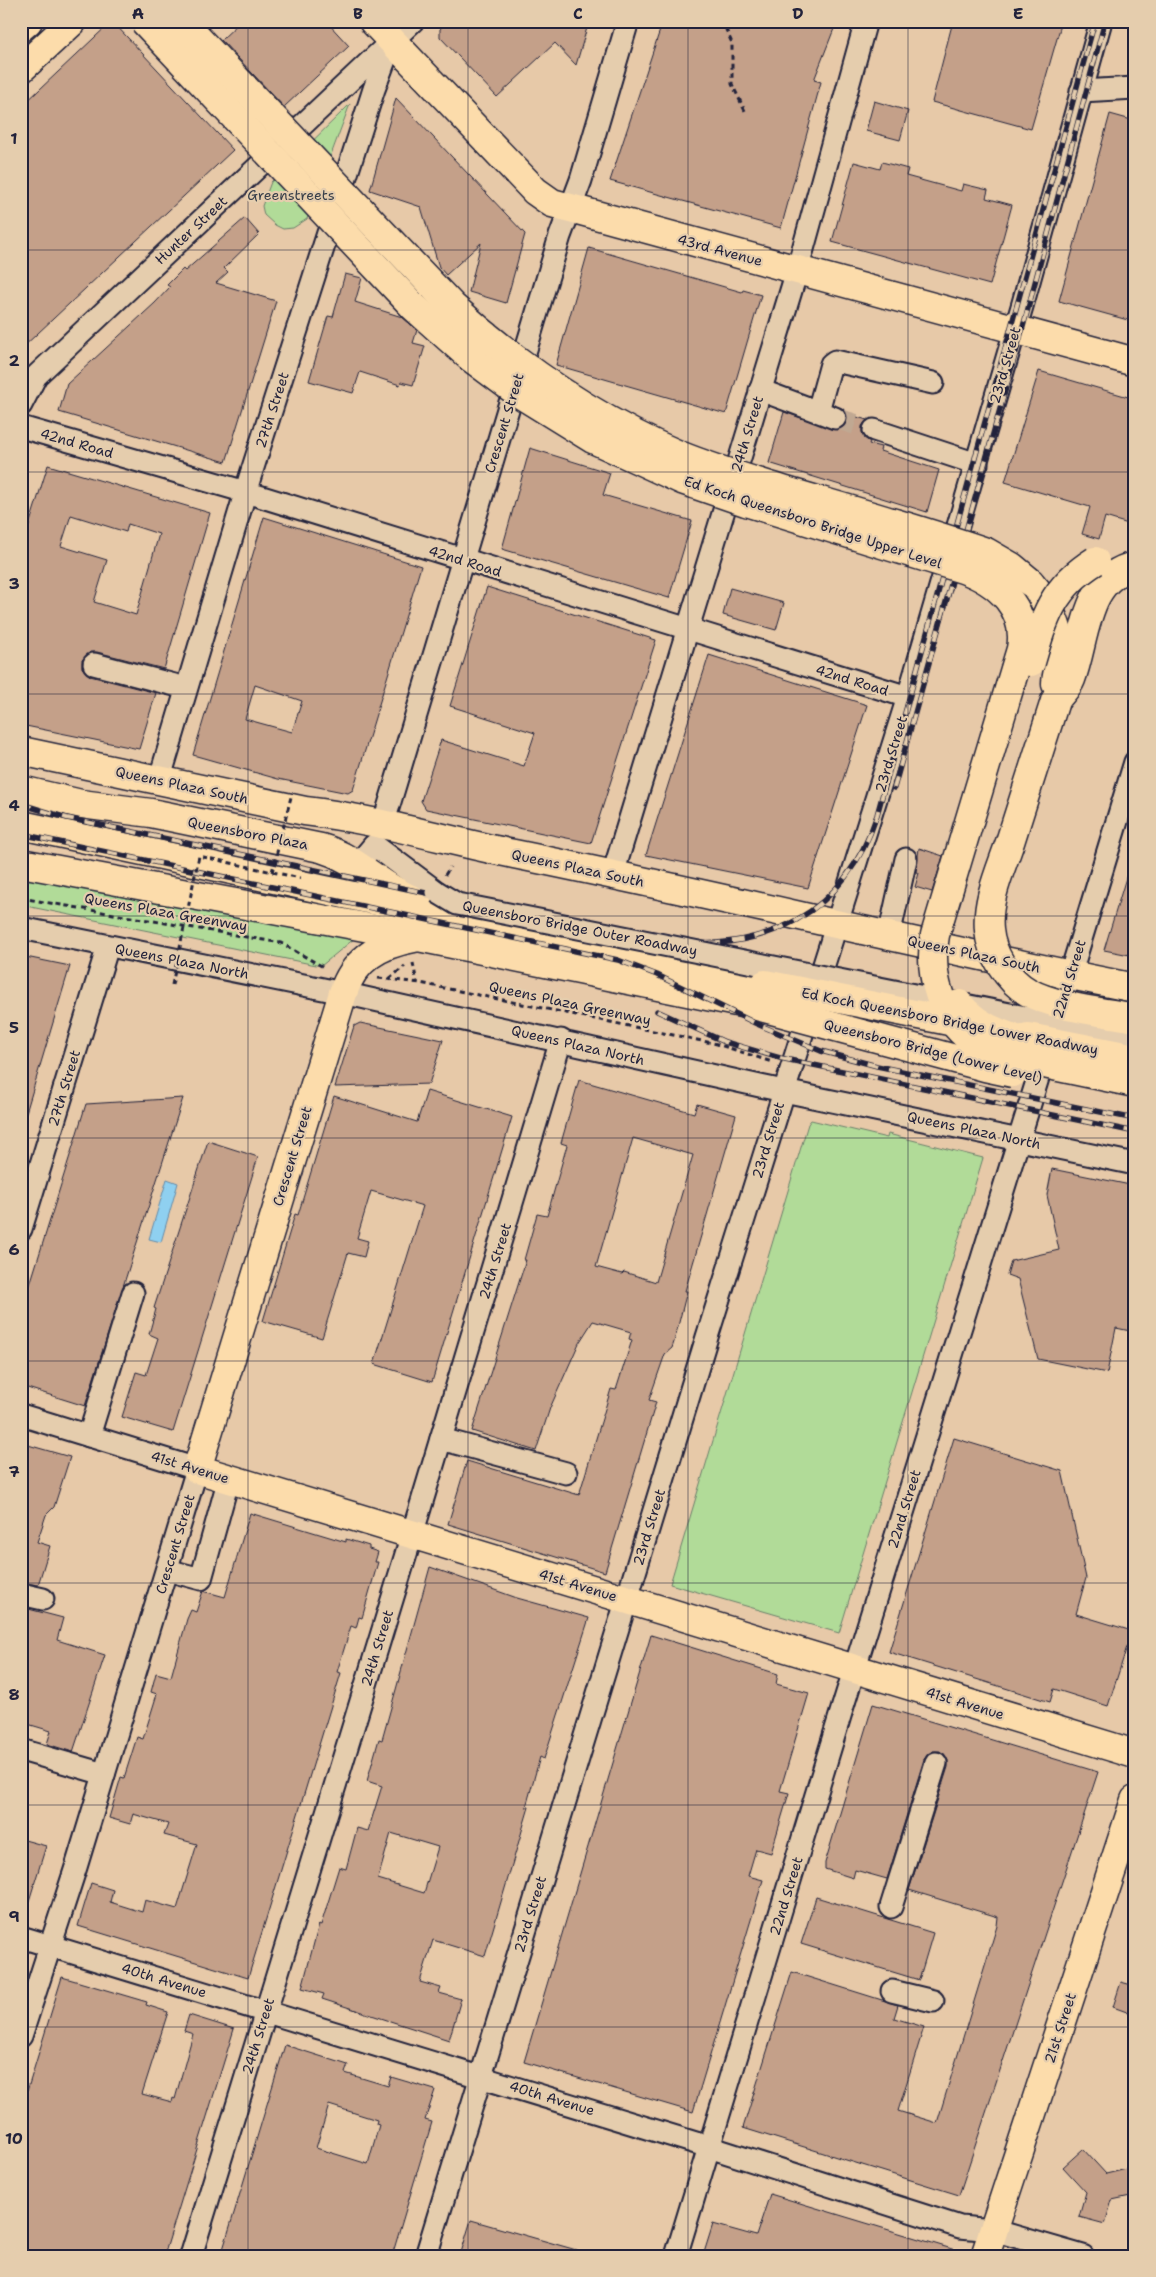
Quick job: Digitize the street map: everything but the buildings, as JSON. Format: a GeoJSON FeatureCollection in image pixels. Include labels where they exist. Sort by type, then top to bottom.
{"type":"FeatureCollection","features":[{"type":"Feature","properties":{"kind":"main road"},"geometry":{"type":"LineString","coordinates":[[21,27],[28,21]]}},
{"type":"Feature","properties":{"kind":"main road"},"geometry":{"type":"LineString","coordinates":[[21,69],[73,21]]}},
{"type":"Feature","properties":{"kind":"main road","name":"Ed Koch Queensboro Bridge Upper Level"},"geometry":{"type":"LineString","coordinates":[[144,21],[420,312],[470,357],[517,392],[593,439],[674,477],[746,502],[963,569],[983,577],[1002,591],[1020,618],[1021,649],[936,935],[933,963],[936,984],[951,1017],[960,1029],[977,1044],[1018,1059],[1135,1084]]}},
{"type":"Feature","properties":{"kind":"main road","name":"Ed Koch Queensboro Bridge Upper Level"},"geometry":{"type":"LineString","coordinates":[[181,21],[452,306],[496,345],[550,386],[627,430],[689,459],[744,478],[970,547],[1002,560],[1038,591],[1055,626],[1060,654],[1055,700],[996,885],[989,919],[991,942],[1002,966],[1010,977],[1027,992],[1046,1000],[1135,1018]]}},
{"type":"Feature","properties":{"kind":"main road","name":"43rd Avenue"},"geometry":{"type":"LineString","coordinates":[[373,21],[539,195],[552,203],[1135,362]]}},
{"type":"Feature","properties":{"kind":"main road"},"geometry":{"type":"LineString","coordinates":[[1135,550],[1110,556],[1082,570],[1062,588],[1046,614],[947,933],[944,956],[947,979],[955,999],[971,1017],[986,1027],[1023,1041],[1135,1064]]}},
{"type":"Feature","properties":{"kind":"main road"},"geometry":{"type":"LineString","coordinates":[[1055,700],[1071,682],[1092,606],[1100,589],[1116,572],[1135,566]]}},
{"type":"Feature","properties":{"kind":"main road","name":"Queens Plaza South"},"geometry":{"type":"LineString","coordinates":[[21,751],[305,811],[341,815],[461,844],[612,874],[1070,976],[1135,988]]}},
{"type":"Feature","properties":{"kind":"main road"},"geometry":{"type":"LineString","coordinates":[[21,773],[150,813]]}},
{"type":"Feature","properties":{"kind":"main road","name":"Queensboro Plaza"},"geometry":{"type":"LineString","coordinates":[[21,790],[81,804],[150,813],[321,848],[345,856],[388,888],[458,918]]}},
{"type":"Feature","properties":{"kind":"main road"},"geometry":{"type":"LineString","coordinates":[[21,825],[765,985]]}},
{"type":"Feature","properties":{"kind":"main road"},"geometry":{"type":"LineString","coordinates":[[21,863],[417,954],[765,985]]}},
{"type":"Feature","properties":{"kind":"main road","name":"Crescent Street"},"geometry":{"type":"LineString","coordinates":[[197,1469],[337,982],[369,955],[388,944],[417,954]]}},
{"type":"Feature","properties":{"kind":"main road","name":"Ed Koch Queensboro Bridge Lower Roadway"},"geometry":{"type":"LineString","coordinates":[[765,985],[1135,1058]]}},
{"type":"Feature","properties":{"kind":"main road","name":"Queensboro Bridge (Lower Level)"},"geometry":{"type":"LineString","coordinates":[[765,985],[985,1067],[1135,1098]]}},
{"type":"Feature","properties":{"kind":"main road","name":"41st Avenue"},"geometry":{"type":"LineString","coordinates":[[197,1469],[1135,1754]]}},
{"type":"Feature","properties":{"kind":"main road","name":"21st Street"},"geometry":{"type":"LineString","coordinates":[[984,2256],[1135,1800]]}},
{"type":"Feature","properties":{"kind":"street","name":"Hunter Street"},"geometry":{"type":"LineString","coordinates":[[21,405],[36,376],[413,21]]}},
{"type":"Feature","properties":{"kind":"street","name":"Crescent Street"},"geometry":{"type":"LineString","coordinates":[[383,825],[570,209],[584,171],[628,21]]}},
{"type":"Feature","properties":{"kind":"street","name":"24th Street"},"geometry":{"type":"LineString","coordinates":[[612,874],[689,630],[797,270],[866,21]]}},
{"type":"Feature","properties":{"kind":"street","name":"23rd Street"},"geometry":{"type":"LineString","coordinates":[[426,2256],[784,1090],[838,925],[908,697],[1016,330],[1101,21]]}},
{"type":"Feature","properties":{"kind":"street","name":"27th Street"},"geometry":{"type":"LineString","coordinates":[[159,781],[246,492],[374,89],[392,41]]}},
{"type":"Feature","properties":{"kind":"street"},"geometry":{"type":"LineString","coordinates":[[1081,91],[1135,88]]}},
{"type":"Feature","properties":{"kind":"street"},"geometry":{"type":"LineString","coordinates":[[760,390],[827,415],[831,364],[835,361],[933,383]]}},
{"type":"Feature","properties":{"kind":"street","name":"42nd Road"},"geometry":{"type":"LineString","coordinates":[[21,427],[246,492],[908,697]]}},
{"type":"Feature","properties":{"kind":"street"},"geometry":{"type":"LineString","coordinates":[[874,430],[977,464]]}},
{"type":"Feature","properties":{"kind":"street"},"geometry":{"type":"LineString","coordinates":[[94,664],[186,688]]}},
{"type":"Feature","properties":{"kind":"street","name":"22nd Street"},"geometry":{"type":"LineString","coordinates":[[676,2256],[854,1670],[1135,762]]}},
{"type":"Feature","properties":{"kind":"street","name":"Queensboro Bridge Outer Roadway"},"geometry":{"type":"LineString","coordinates":[[358,864],[374,845],[437,892],[457,904],[765,985],[1135,1039]]}},
{"type":"Feature","properties":{"kind":"street"},"geometry":{"type":"LineString","coordinates":[[889,936],[906,860]]}},
{"type":"Feature","properties":{"kind":"street","name":"Queens Plaza North"},"geometry":{"type":"LineString","coordinates":[[21,928],[108,946],[337,982],[561,1040],[784,1090],[1135,1164]]}},
{"type":"Feature","properties":{"kind":"street","name":"27th Street"},"geometry":{"type":"LineString","coordinates":[[21,1229],[108,946]]}},
{"type":"Feature","properties":{"kind":"street","name":"24th Street"},"geometry":{"type":"LineString","coordinates":[[191,2256],[561,1040]]}},
{"type":"Feature","properties":{"kind":"street"},"geometry":{"type":"LineString","coordinates":[[89,1436],[133,1293]]}},
{"type":"Feature","properties":{"kind":"street","name":"41st Avenue"},"geometry":{"type":"LineString","coordinates":[[21,1415],[197,1469]]}},
{"type":"Feature","properties":{"kind":"street"},"geometry":{"type":"LineString","coordinates":[[441,1439],[566,1473]]}},
{"type":"Feature","properties":{"kind":"street","name":"Crescent Street"},"geometry":{"type":"LineString","coordinates":[[21,2036],[60,1919],[197,1469]]}},
{"type":"Feature","properties":{"kind":"street"},"geometry":{"type":"LineString","coordinates":[[167,1570],[201,1579],[229,1478]]}},
{"type":"Feature","properties":{"kind":"street"},"geometry":{"type":"LineString","coordinates":[[21,1594],[44,1599]]}},
{"type":"Feature","properties":{"kind":"street"},"geometry":{"type":"LineString","coordinates":[[21,1750],[104,1774]]}},
{"type":"Feature","properties":{"kind":"street"},"geometry":{"type":"LineString","coordinates":[[891,1907],[936,1763]]}},
{"type":"Feature","properties":{"kind":"street","name":"40th Avenue"},"geometry":{"type":"LineString","coordinates":[[21,1937],[709,2147],[960,2227],[993,2230],[1083,2256]]}},
{"type":"Feature","properties":{"kind":"street"},"geometry":{"type":"LineString","coordinates":[[892,1991],[933,2001]]}},
{"type":"Feature","properties":{"kind":"path"},"geometry":{"type":"LineString","coordinates":[[722,21],[732,43],[732,84],[746,113]]}},
{"type":"Feature","properties":{"kind":"path"},"geometry":{"type":"LineString","coordinates":[[272,872],[292,793]]}},
{"type":"Feature","properties":{"kind":"path"},"geometry":{"type":"LineString","coordinates":[[172,985],[199,856],[300,878]]}},
{"type":"Feature","properties":{"kind":"path","name":"Queens Plaza Greenway"},"geometry":{"type":"LineString","coordinates":[[21,898],[281,943],[337,982]]}},
{"type":"Feature","properties":{"kind":"path"},"geometry":{"type":"LineString","coordinates":[[388,979],[417,954]]}},
{"type":"Feature","properties":{"kind":"path"},"geometry":{"type":"LineString","coordinates":[[417,954],[417,983]]}},
{"type":"Feature","properties":{"kind":"path","name":"Queens Plaza Greenway"},"geometry":{"type":"LineString","coordinates":[[373,977],[417,983],[702,1041],[767,1060]]}},
{"type":"Feature","properties":{"kind":"green space","name":"Greenstreets"},"geometry":{"type":"Polygon","coordinates":[[[350,104],[307,219],[293,228],[283,229],[275,225],[264,215],[262,206],[271,182],[350,104]]]}},
{"type":"Feature","properties":{"kind":"green space"},"geometry":{"type":"Polygon","coordinates":[[[21,876],[355,938],[321,966],[21,905],[21,876]]]}},
{"type":"Feature","properties":{"kind":"green space"},"geometry":{"type":"Polygon","coordinates":[[[811,1120],[887,1138],[888,1134],[983,1158],[839,1633],[670,1584],[808,1124],[811,1120]]]}},
{"type":"Feature","properties":{"kind":"water"},"geometry":{"type":"Polygon","coordinates":[[[167,1179],[178,1183],[161,1242],[149,1239],[167,1179]]]}},
{"type":"Feature","properties":{"kind":"tunnel"},"geometry":{"type":"LineString","coordinates":[[835,418],[874,430]]}},
{"type":"Feature","properties":{"kind":"railway"},"geometry":{"type":"LineString","coordinates":[[21,804],[67,818],[666,943],[702,944],[737,941],[768,933],[797,920],[822,902],[844,879],[863,850],[877,815],[1095,21]]}},
{"type":"Feature","properties":{"kind":"railway"},"geometry":{"type":"LineString","coordinates":[[894,788],[1026,316],[1105,21]]}},
{"type":"Feature","properties":{"kind":"railway"},"geometry":{"type":"LineString","coordinates":[[21,834],[618,960],[657,975],[757,1024],[821,1051],[877,1066],[1135,1119]]}},
{"type":"Feature","properties":{"kind":"railway"},"geometry":{"type":"LineString","coordinates":[[657,1011],[725,1042],[780,1058],[1135,1132]]}}]}
